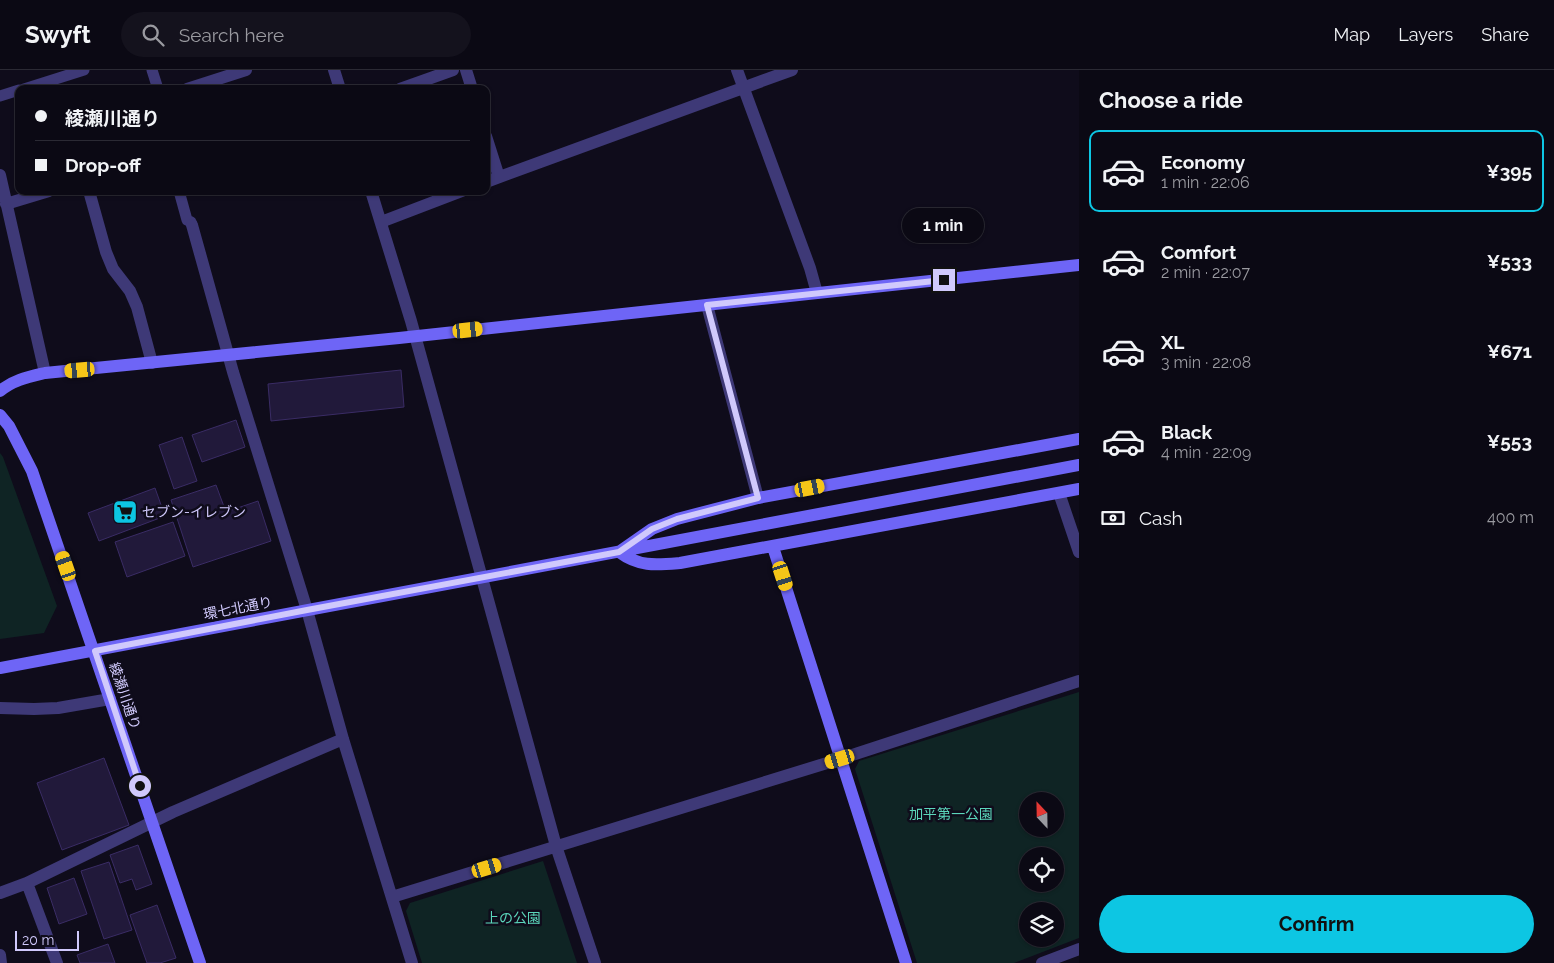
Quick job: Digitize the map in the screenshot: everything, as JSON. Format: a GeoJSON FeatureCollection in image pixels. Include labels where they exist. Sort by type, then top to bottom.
{"type":"FeatureCollection","features":[{"type":"Feature","properties":{"kind":"street"},"geometry":{"type":"LineString","coordinates":[[199,85],[246,70]]}},
{"type":"Feature","properties":{"kind":"street"},"geometry":{"type":"LineString","coordinates":[[334,70],[339,85]]}},
{"type":"Feature","properties":{"kind":"street"},"geometry":{"type":"LineString","coordinates":[[411,85],[453,70]]}},
{"type":"Feature","properties":{"kind":"street"},"geometry":{"type":"LineString","coordinates":[[466,70],[471,85]]}},
{"type":"Feature","properties":{"kind":"street"},"geometry":{"type":"LineString","coordinates":[[737,70],[810,268],[817,294]]}},
{"type":"Feature","properties":{"kind":"street"},"geometry":{"type":"LineString","coordinates":[[490,180],[792,70]]}},
{"type":"Feature","properties":{"kind":"street"},"geometry":{"type":"LineString","coordinates":[[490,149],[499,177]]}},
{"type":"Feature","properties":{"kind":"street"},"geometry":{"type":"LineString","coordinates":[[0,175],[45,373]]}},
{"type":"Feature","properties":{"kind":"street"},"geometry":{"type":"LineString","coordinates":[[6,204],[36,195]]}},
{"type":"Feature","properties":{"kind":"street"},"geometry":{"type":"LineString","coordinates":[[91,195],[112,269],[130,291],[137,306],[152,363]]}},
{"type":"Feature","properties":{"kind":"street"},"geometry":{"type":"LineString","coordinates":[[372,195],[415,336],[556,846],[595,963]]}},
{"type":"Feature","properties":{"kind":"street"},"geometry":{"type":"LineString","coordinates":[[381,222],[452,195]]}},
{"type":"Feature","properties":{"kind":"street"},"geometry":{"type":"LineString","coordinates":[[192,225],[229,355],[307,610],[343,739],[412,963]]}},
{"type":"Feature","properties":{"kind":"street"},"geometry":{"type":"LineString","coordinates":[[0,390],[29,376],[45,373],[415,336],[1079,265]]}},
{"type":"Feature","properties":{"kind":"street"},"geometry":{"type":"LineString","coordinates":[[707,305],[758,498]]}},
{"type":"Feature","properties":{"kind":"street","name":"綾瀬川通り"},"geometry":{"type":"LineString","coordinates":[[0,415],[9,426],[32,470],[200,963]]}},
{"type":"Feature","properties":{"kind":"street"},"geometry":{"type":"LineString","coordinates":[[1079,439],[758,498],[677,519],[652,529],[619,552],[630,560],[653,565],[680,563],[1079,489]]}},
{"type":"Feature","properties":{"kind":"street","name":"環七北通り"},"geometry":{"type":"LineString","coordinates":[[0,668],[1079,466]]}},
{"type":"Feature","properties":{"kind":"street"},"geometry":{"type":"LineString","coordinates":[[1059,494],[1079,552]]}},
{"type":"Feature","properties":{"kind":"street"},"geometry":{"type":"LineString","coordinates":[[773,547],[906,963]]}},
{"type":"Feature","properties":{"kind":"street"},"geometry":{"type":"LineString","coordinates":[[392,897],[840,759],[1079,681]]}},
{"type":"Feature","properties":{"kind":"street"},"geometry":{"type":"LineString","coordinates":[[0,708],[58,708],[110,699]]}},
{"type":"Feature","properties":{"kind":"street"},"geometry":{"type":"LineString","coordinates":[[0,893],[27,882],[152,821],[343,739]]}},
{"type":"Feature","properties":{"kind":"street"},"geometry":{"type":"LineString","coordinates":[[27,882],[57,963]]}},
{"type":"Feature","properties":{"kind":"street"},"geometry":{"type":"LineString","coordinates":[[1042,963],[1079,949]]}},
{"type":"Feature","properties":{"kind":"street"},"geometry":{"type":"LineString","coordinates":[[0,955],[1,963]]}},
{"type":"Feature","properties":{"kind":"lane"},"geometry":{"type":"LineString","coordinates":[[37,85],[84,70]]}},
{"type":"Feature","properties":{"kind":"lane"},"geometry":{"type":"LineString","coordinates":[[152,70],[157,85]]}},
{"type":"Feature","properties":{"kind":"lane"},"geometry":{"type":"LineString","coordinates":[[0,96],[15,91]]}},
{"type":"Feature","properties":{"kind":"lane"},"geometry":{"type":"LineString","coordinates":[[180,195],[187,220],[192,225]]}},
{"type":"Feature","properties":{"kind":"green space"},"geometry":{"type":"Polygon","coordinates":[[[0,453],[57,606],[44,633],[0,639],[0,453]]]}},
{"type":"Feature","properties":{"kind":"green space","name":"加平第一公園"},"geometry":{"type":"Polygon","coordinates":[[[1079,692],[1079,938],[1064,944],[1064,902],[1019,902],[1019,947],[1056,947],[1014,963],[917,963],[855,769],[859,761],[1079,692]]]}},
{"type":"Feature","properties":{"kind":"green space","name":"上の公園"},"geometry":{"type":"Polygon","coordinates":[[[543,861],[577,963],[422,963],[406,911],[410,903],[543,861]]]}},
{"type":"Feature","properties":{"kind":"building"},"geometry":{"type":"Polygon","coordinates":[[[401,370],[404,407],[271,421],[268,384],[401,370]]]}},
{"type":"Feature","properties":{"kind":"building"},"geometry":{"type":"Polygon","coordinates":[[[236,420],[245,447],[202,462],[192,435],[236,420]]]}},
{"type":"Feature","properties":{"kind":"building"},"geometry":{"type":"Polygon","coordinates":[[[182,437],[197,481],[174,489],[159,445],[182,437]]]}},
{"type":"Feature","properties":{"kind":"building"},"geometry":{"type":"Polygon","coordinates":[[[216,485],[226,512],[258,501],[271,541],[193,567],[171,500],[216,485]]]}},
{"type":"Feature","properties":{"kind":"building"},"geometry":{"type":"Polygon","coordinates":[[[155,488],[165,516],[99,541],[88,513],[155,488]]]}},
{"type":"Feature","properties":{"kind":"building"},"geometry":{"type":"Polygon","coordinates":[[[173,522],[185,556],[127,577],[115,542],[173,522]]]}},
{"type":"Feature","properties":{"kind":"building"},"geometry":{"type":"Polygon","coordinates":[[[104,758],[129,825],[62,850],[37,783],[104,758]]]}},
{"type":"Feature","properties":{"kind":"building"},"geometry":{"type":"Polygon","coordinates":[[[138,845],[152,884],[136,890],[132,879],[120,883],[110,855],[138,845]]]}},
{"type":"Feature","properties":{"kind":"building"},"geometry":{"type":"Polygon","coordinates":[[[109,862],[132,930],[104,939],[81,871],[109,862]]]}},
{"type":"Feature","properties":{"kind":"building"},"geometry":{"type":"Polygon","coordinates":[[[74,878],[87,914],[59,924],[47,888],[74,878]]]}},
{"type":"Feature","properties":{"kind":"building"},"geometry":{"type":"Polygon","coordinates":[[[157,905],[176,958],[160,963],[147,963],[130,915],[157,905]]]}},
{"type":"Feature","properties":{"kind":"building"},"geometry":{"type":"Polygon","coordinates":[[[108,944],[115,963],[80,963],[77,955],[108,944]]]}},
{"type":"Feature","properties":{"kind":"place","name":"セブン-イレブン"},"geometry":{"type":"Point","coordinates":[125,512]}},
{"type":"Feature","properties":{"kind":"route"},"geometry":{"type":"LineString","coordinates":[[140,786],[95,651],[619,552],[652,529],[677,519],[758,498],[707,305],[944,280]]}}]}
